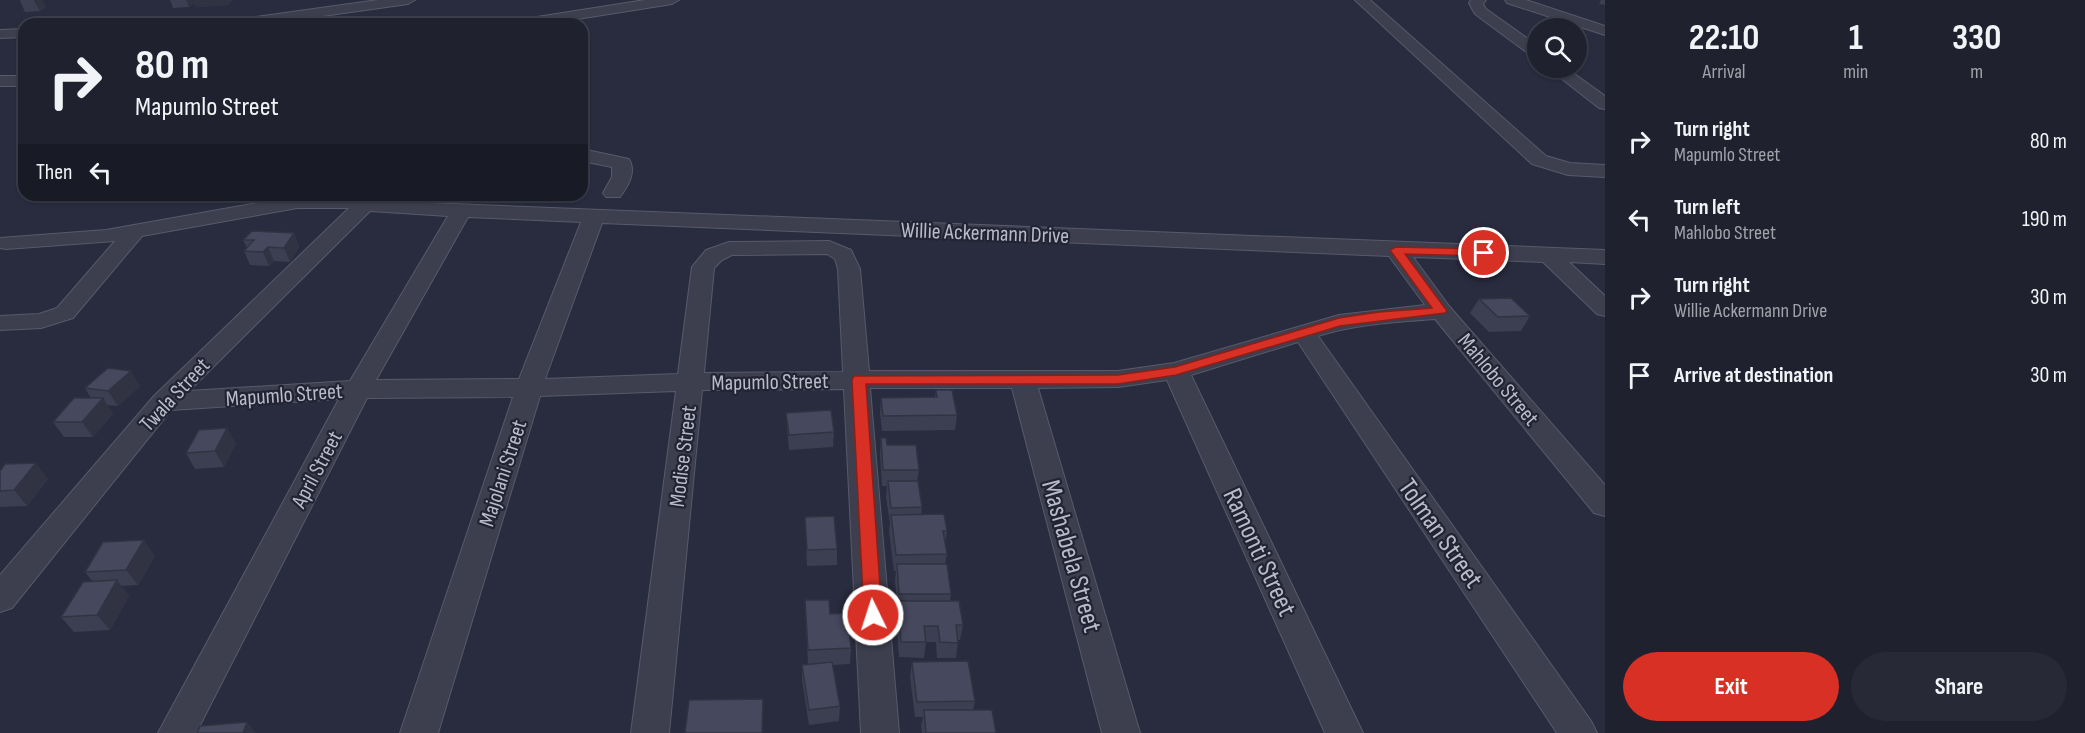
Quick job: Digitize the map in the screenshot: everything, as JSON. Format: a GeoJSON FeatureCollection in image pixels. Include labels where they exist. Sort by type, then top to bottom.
{"type":"FeatureCollection","features":[{"type":"Feature","properties":{"kind":"street"},"geometry":{"type":"LineString","coordinates":[[270,18],[350,4],[408,0]]}},
{"type":"Feature","properties":{"kind":"street"},"geometry":{"type":"LineString","coordinates":[[556,18],[672,0]]}},
{"type":"Feature","properties":{"kind":"street"},"geometry":{"type":"LineString","coordinates":[[1362,0],[1539,160],[1568,169],[1605,171]]}},
{"type":"Feature","properties":{"kind":"street"},"geometry":{"type":"LineString","coordinates":[[1479,0],[1476,3],[1480,11],[1527,46]]}},
{"type":"Feature","properties":{"kind":"street"},"geometry":{"type":"LineString","coordinates":[[1512,0],[1605,31]]}},
{"type":"Feature","properties":{"kind":"street"},"geometry":{"type":"LineString","coordinates":[[0,34],[18,33]]}},
{"type":"Feature","properties":{"kind":"street"},"geometry":{"type":"LineString","coordinates":[[1570,78],[1605,104]]}},
{"type":"Feature","properties":{"kind":"street"},"geometry":{"type":"LineString","coordinates":[[0,81],[18,81]]}},
{"type":"Feature","properties":{"kind":"street"},"geometry":{"type":"LineString","coordinates":[[588,156],[622,163],[622,177],[613,193]]}},
{"type":"Feature","properties":{"kind":"street","name":"Willie Ackermann Drive"},"geometry":{"type":"LineString","coordinates":[[6,243],[134,232],[297,202],[322,201]]}},
{"type":"Feature","properties":{"kind":"street","name":"Twala Street"},"geometry":{"type":"LineString","coordinates":[[0,598],[163,402],[367,201]]}},
{"type":"Feature","properties":{"kind":"street","name":"Willie Ackermann Drive"},"geometry":{"type":"LineString","coordinates":[[390,201],[458,204],[594,216],[1605,257]]}},
{"type":"Feature","properties":{"kind":"street","name":"April Street"},"geometry":{"type":"LineString","coordinates":[[177,733],[458,204]]}},
{"type":"Feature","properties":{"kind":"street","name":"Majolani Street"},"geometry":{"type":"LineString","coordinates":[[419,733],[529,388],[594,216]]}},
{"type":"Feature","properties":{"kind":"street"},"geometry":{"type":"LineString","coordinates":[[0,323],[41,321],[65,313],[134,232]]}},
{"type":"Feature","properties":{"kind":"street","name":"Modise Street"},"geometry":{"type":"LineString","coordinates":[[650,733],[703,267],[708,260],[721,251],[729,249],[829,247],[845,254],[849,269],[858,380]]}},
{"type":"Feature","properties":{"kind":"street","name":"Mahlobo Street"},"geometry":{"type":"LineString","coordinates":[[1396,250],[1441,311],[1605,505]]}},
{"type":"Feature","properties":{"kind":"street"},"geometry":{"type":"LineString","coordinates":[[1549,255],[1605,309]]}},
{"type":"Feature","properties":{"kind":"street","name":"Mapumlo Street"},"geometry":{"type":"LineString","coordinates":[[163,402],[358,390],[529,388],[690,382],[1118,379],[1176,371],[1339,322],[1441,311]]}},
{"type":"Feature","properties":{"kind":"street","name":"Tolman Street"},"geometry":{"type":"LineString","coordinates":[[1303,332],[1578,733]]}},
{"type":"Feature","properties":{"kind":"street","name":"Ramonti Street"},"geometry":{"type":"LineString","coordinates":[[1176,371],[1344,733]]}},
{"type":"Feature","properties":{"kind":"street"},"geometry":{"type":"LineString","coordinates":[[858,380],[880,733]]}},
{"type":"Feature","properties":{"kind":"street","name":"Mashabela Street"},"geometry":{"type":"LineString","coordinates":[[1023,380],[1121,733]]}},
{"type":"Feature","properties":{"kind":"building"},"geometry":{"type":"Polygon","coordinates":[[[252,231],[294,233],[284,248],[268,247],[263,252],[244,251],[254,240],[243,240],[252,231]]]}},
{"type":"Feature","properties":{"kind":"building"},"geometry":{"type":"Polygon","coordinates":[[[1511,298],[1530,316],[1498,317],[1479,299],[1511,298]]]}},
{"type":"Feature","properties":{"kind":"building"},"geometry":{"type":"Polygon","coordinates":[[[108,368],[131,371],[108,391],[85,388],[108,368]]]}},
{"type":"Feature","properties":{"kind":"building"},"geometry":{"type":"Polygon","coordinates":[[[936,390],[952,390],[957,415],[883,416],[881,398],[937,397],[936,390]]]}},
{"type":"Feature","properties":{"kind":"building"},"geometry":{"type":"Polygon","coordinates":[[[74,398],[103,398],[82,422],[53,422],[74,398]]]}},
{"type":"Feature","properties":{"kind":"building"},"geometry":{"type":"Polygon","coordinates":[[[831,410],[834,432],[789,435],[786,413],[831,410]]]}},
{"type":"Feature","properties":{"kind":"building"},"geometry":{"type":"Polygon","coordinates":[[[227,428],[215,451],[186,453],[199,430],[227,428]]]}},
{"type":"Feature","properties":{"kind":"building"},"geometry":{"type":"Polygon","coordinates":[[[881,438],[886,438],[887,445],[916,445],[919,470],[883,470],[881,438]]]}},
{"type":"Feature","properties":{"kind":"building"},"geometry":{"type":"Polygon","coordinates":[[[36,463],[14,490],[0,491],[0,471],[5,464],[36,463]]]}},
{"type":"Feature","properties":{"kind":"building"},"geometry":{"type":"Polygon","coordinates":[[[888,481],[918,481],[922,507],[891,508],[888,481]]]}},
{"type":"Feature","properties":{"kind":"building"},"geometry":{"type":"Polygon","coordinates":[[[944,514],[947,531],[943,531],[947,554],[896,555],[891,515],[944,514]]]}},
{"type":"Feature","properties":{"kind":"building"},"geometry":{"type":"Polygon","coordinates":[[[834,516],[837,549],[807,550],[805,517],[834,516]]]}},
{"type":"Feature","properties":{"kind":"building"},"geometry":{"type":"Polygon","coordinates":[[[144,540],[126,570],[85,572],[103,542],[144,540]]]}},
{"type":"Feature","properties":{"kind":"building"},"geometry":{"type":"Polygon","coordinates":[[[897,564],[947,564],[951,594],[899,594],[897,564]]]}},
{"type":"Feature","properties":{"kind":"building"},"geometry":{"type":"Polygon","coordinates":[[[117,580],[97,615],[61,617],[83,582],[117,580]]]}},
{"type":"Feature","properties":{"kind":"building"},"geometry":{"type":"Polygon","coordinates":[[[805,600],[829,600],[830,614],[847,613],[851,648],[808,650],[805,600]]]}},
{"type":"Feature","properties":{"kind":"building"},"geometry":{"type":"Polygon","coordinates":[[[898,601],[959,601],[963,625],[956,625],[958,643],[940,642],[938,626],[924,626],[926,642],[901,642],[898,601]]]}},
{"type":"Feature","properties":{"kind":"building"},"geometry":{"type":"Polygon","coordinates":[[[968,661],[975,701],[917,702],[912,662],[968,661]]]}},
{"type":"Feature","properties":{"kind":"building"},"geometry":{"type":"Polygon","coordinates":[[[832,662],[840,706],[809,710],[802,665],[832,662]]]}},
{"type":"Feature","properties":{"kind":"building"},"geometry":{"type":"Polygon","coordinates":[[[763,699],[762,733],[685,733],[689,700],[763,699]]]}},
{"type":"Feature","properties":{"kind":"building"},"geometry":{"type":"Polygon","coordinates":[[[924,710],[992,710],[996,733],[926,733],[924,710]]]}},
{"type":"Feature","properties":{"kind":"building"},"geometry":{"type":"Polygon","coordinates":[[[247,722],[243,733],[197,733],[200,726],[247,722]]]}},
{"type":"Feature","properties":{"kind":"route"},"geometry":{"type":"LineString","coordinates":[[873,615],[858,380],[1070,381],[1118,379],[1176,371],[1339,322],[1441,311],[1396,250],[1484,253]]}}]}
